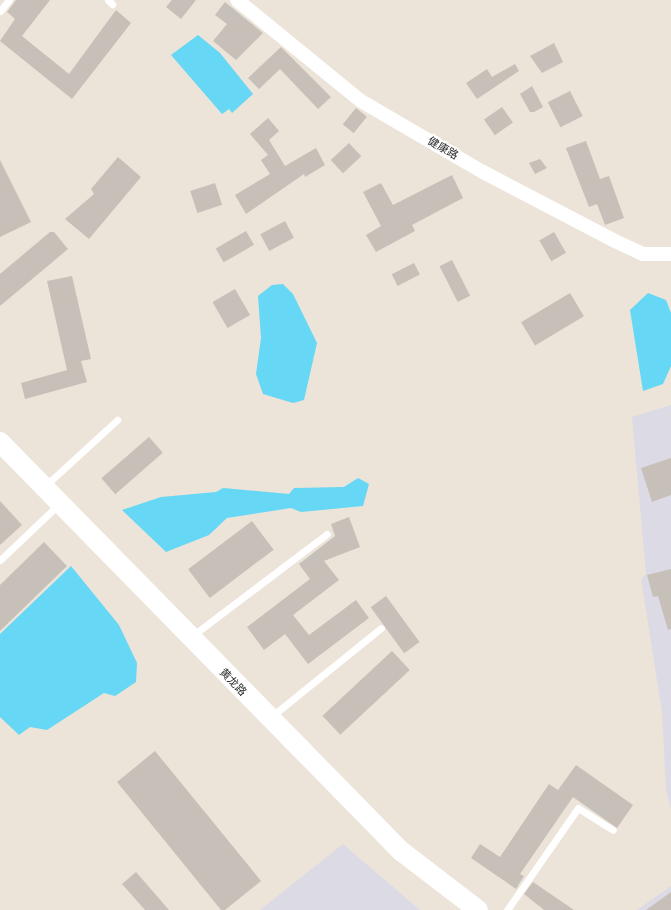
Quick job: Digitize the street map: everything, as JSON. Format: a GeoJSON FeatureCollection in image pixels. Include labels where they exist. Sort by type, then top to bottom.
{"type":"FeatureCollection","features":[{"type":"Feature","properties":{"kind":"main road","name":"黄龙路"},"geometry":{"type":"LineString","coordinates":[[0,442],[268,719],[401,851],[478,910]]}},
{"type":"Feature","properties":{"kind":"street","name":"健康路"},"geometry":{"type":"LineString","coordinates":[[237,0],[361,101],[483,172],[615,241],[643,254],[671,254]]}},
{"type":"Feature","properties":{"kind":"lane"},"geometry":{"type":"LineString","coordinates":[[0,11],[9,0]]}},
{"type":"Feature","properties":{"kind":"lane"},"geometry":{"type":"LineString","coordinates":[[44,487],[117,420]]}},
{"type":"Feature","properties":{"kind":"lane"},"geometry":{"type":"LineString","coordinates":[[0,560],[59,503]]}},
{"type":"Feature","properties":{"kind":"lane"},"geometry":{"type":"LineString","coordinates":[[190,638],[327,534]]}},
{"type":"Feature","properties":{"kind":"lane"},"geometry":{"type":"LineString","coordinates":[[268,719],[381,628]]}},
{"type":"Feature","properties":{"kind":"lane"},"geometry":{"type":"LineString","coordinates":[[507,910],[578,808],[613,830]]}},
{"type":"Feature","properties":{"kind":"shaded area"},"geometry":{"type":"Polygon","coordinates":[[[671,405],[671,809],[666,789],[662,712],[641,579],[646,574],[632,417],[671,405]]]}},
{"type":"Feature","properties":{"kind":"shaded area"},"geometry":{"type":"Polygon","coordinates":[[[343,844],[420,910],[260,910],[343,844]]]}},
{"type":"Feature","properties":{"kind":"shaded area"},"geometry":{"type":"Polygon","coordinates":[[[671,886],[671,910],[637,910],[671,886]]]}},
{"type":"Feature","properties":{"kind":"water"},"geometry":{"type":"Polygon","coordinates":[[[198,35],[220,53],[253,94],[232,113],[229,109],[222,114],[171,55],[198,35]]]}},
{"type":"Feature","properties":{"kind":"water"},"geometry":{"type":"Polygon","coordinates":[[[283,284],[293,294],[317,343],[304,400],[293,403],[263,394],[256,374],[261,338],[258,296],[272,285],[283,284]]]}},
{"type":"Feature","properties":{"kind":"water"},"geometry":{"type":"Polygon","coordinates":[[[648,293],[666,300],[671,313],[671,366],[663,384],[643,391],[630,310],[648,293]]]}},
{"type":"Feature","properties":{"kind":"water"},"geometry":{"type":"Polygon","coordinates":[[[358,478],[369,484],[363,506],[301,512],[291,508],[227,518],[209,535],[166,552],[122,510],[161,497],[216,492],[223,488],[289,494],[294,488],[344,487],[358,478]]]}},
{"type":"Feature","properties":{"kind":"water"},"geometry":{"type":"Polygon","coordinates":[[[71,566],[119,625],[137,663],[136,682],[115,696],[104,693],[47,730],[30,727],[19,735],[0,717],[0,634],[71,566]]]}},
{"type":"Feature","properties":{"kind":"building"},"geometry":{"type":"Polygon","coordinates":[[[16,0],[50,0],[22,36],[69,74],[116,10],[131,23],[72,99],[0,41],[15,19],[7,12],[16,0]]]}},
{"type":"Feature","properties":{"kind":"building"},"geometry":{"type":"Polygon","coordinates":[[[172,0],[196,0],[181,19],[166,7],[172,0]]]}},
{"type":"Feature","properties":{"kind":"building"},"geometry":{"type":"Polygon","coordinates":[[[225,2],[263,33],[236,60],[213,41],[227,24],[215,15],[225,2]]]}},
{"type":"Feature","properties":{"kind":"building"},"geometry":{"type":"Polygon","coordinates":[[[554,43],[563,62],[542,73],[530,56],[554,43]]]}},
{"type":"Feature","properties":{"kind":"building"},"geometry":{"type":"Polygon","coordinates":[[[281,47],[331,97],[318,109],[280,69],[259,89],[248,78],[281,47]]]}},
{"type":"Feature","properties":{"kind":"building"},"geometry":{"type":"Polygon","coordinates":[[[515,64],[519,71],[477,99],[466,83],[487,69],[492,77],[515,64]]]}},
{"type":"Feature","properties":{"kind":"building"},"geometry":{"type":"Polygon","coordinates":[[[532,86],[543,107],[534,112],[530,112],[520,94],[532,86]]]}},
{"type":"Feature","properties":{"kind":"building"},"geometry":{"type":"Polygon","coordinates":[[[570,91],[583,116],[560,127],[548,102],[570,91]]]}},
{"type":"Feature","properties":{"kind":"building"},"geometry":{"type":"Polygon","coordinates":[[[502,107],[513,123],[495,135],[484,120],[502,107]]]}},
{"type":"Feature","properties":{"kind":"building"},"geometry":{"type":"Polygon","coordinates":[[[356,108],[367,117],[354,133],[343,124],[356,108]]]}},
{"type":"Feature","properties":{"kind":"building"},"geometry":{"type":"Polygon","coordinates":[[[268,118],[279,131],[269,140],[285,166],[316,148],[325,165],[305,177],[304,174],[246,214],[235,195],[270,174],[261,160],[268,155],[250,134],[268,118]]]}},
{"type":"Feature","properties":{"kind":"building"},"geometry":{"type":"Polygon","coordinates":[[[586,141],[600,179],[609,176],[624,218],[605,225],[597,204],[589,207],[566,148],[586,141]]]}},
{"type":"Feature","properties":{"kind":"building"},"geometry":{"type":"Polygon","coordinates":[[[349,143],[361,156],[343,173],[331,160],[349,143]]]}},
{"type":"Feature","properties":{"kind":"building"},"geometry":{"type":"Polygon","coordinates":[[[118,157],[141,177],[89,239],[65,219],[94,194],[91,189],[118,157]]]}},
{"type":"Feature","properties":{"kind":"building"},"geometry":{"type":"Polygon","coordinates":[[[540,159],[547,168],[535,174],[529,163],[540,159]]]}},
{"type":"Feature","properties":{"kind":"building"},"geometry":{"type":"Polygon","coordinates":[[[0,160],[31,222],[0,237],[0,160]]]}},
{"type":"Feature","properties":{"kind":"building"},"geometry":{"type":"Polygon","coordinates":[[[452,175],[463,198],[412,225],[415,231],[376,252],[366,235],[381,226],[363,192],[381,183],[393,205],[452,175]]]}},
{"type":"Feature","properties":{"kind":"building"},"geometry":{"type":"Polygon","coordinates":[[[215,183],[222,205],[197,213],[190,191],[215,183]]]}},
{"type":"Feature","properties":{"kind":"building"},"geometry":{"type":"Polygon","coordinates":[[[285,221],[294,238],[269,251],[260,234],[285,221]]]}},
{"type":"Feature","properties":{"kind":"building"},"geometry":{"type":"Polygon","coordinates":[[[246,231],[254,245],[224,262],[216,248],[246,231]]]}},
{"type":"Feature","properties":{"kind":"building"},"geometry":{"type":"Polygon","coordinates":[[[50,232],[54,232],[68,249],[0,306],[0,274],[50,232]]]}},
{"type":"Feature","properties":{"kind":"building"},"geometry":{"type":"Polygon","coordinates":[[[554,232],[566,253],[551,261],[539,240],[554,232]]]}},
{"type":"Feature","properties":{"kind":"building"},"geometry":{"type":"Polygon","coordinates":[[[452,260],[470,296],[458,302],[440,266],[452,260]]]}},
{"type":"Feature","properties":{"kind":"building"},"geometry":{"type":"Polygon","coordinates":[[[414,263],[420,275],[398,286],[392,274],[414,263]]]}},
{"type":"Feature","properties":{"kind":"building"},"geometry":{"type":"Polygon","coordinates":[[[72,276],[91,359],[81,361],[87,382],[25,399],[21,383],[67,370],[47,281],[72,276]]]}},
{"type":"Feature","properties":{"kind":"building"},"geometry":{"type":"Polygon","coordinates":[[[235,289],[250,315],[227,328],[212,302],[235,289]]]}},
{"type":"Feature","properties":{"kind":"building"},"geometry":{"type":"Polygon","coordinates":[[[570,293],[584,316],[535,346],[521,322],[570,293]]]}},
{"type":"Feature","properties":{"kind":"building"},"geometry":{"type":"Polygon","coordinates":[[[149,437],[163,453],[115,494],[101,478],[149,437]]]}},
{"type":"Feature","properties":{"kind":"building"},"geometry":{"type":"Polygon","coordinates":[[[671,458],[671,495],[652,502],[641,468],[671,458]]]}},
{"type":"Feature","properties":{"kind":"building"},"geometry":{"type":"Polygon","coordinates":[[[0,501],[22,525],[0,545],[0,501]]]}},
{"type":"Feature","properties":{"kind":"building"},"geometry":{"type":"Polygon","coordinates":[[[349,517],[360,547],[324,561],[339,580],[293,615],[309,635],[356,600],[369,618],[308,664],[285,634],[264,650],[247,627],[310,579],[299,564],[335,536],[331,524],[349,517]]]}},
{"type":"Feature","properties":{"kind":"building"},"geometry":{"type":"Polygon","coordinates":[[[252,521],[274,550],[210,598],[188,569],[252,521]]]}},
{"type":"Feature","properties":{"kind":"building"},"geometry":{"type":"Polygon","coordinates":[[[44,542],[67,566],[0,631],[0,585],[44,542]]]}},
{"type":"Feature","properties":{"kind":"building"},"geometry":{"type":"Polygon","coordinates":[[[671,569],[671,629],[668,630],[658,596],[653,597],[647,575],[671,569]]]}},
{"type":"Feature","properties":{"kind":"building"},"geometry":{"type":"Polygon","coordinates":[[[386,596],[420,642],[404,653],[371,607],[386,596]]]}},
{"type":"Feature","properties":{"kind":"building"},"geometry":{"type":"Polygon","coordinates":[[[392,651],[410,670],[340,735],[323,716],[392,651]]]}},
{"type":"Feature","properties":{"kind":"building"},"geometry":{"type":"Polygon","coordinates":[[[155,751],[261,881],[225,910],[221,910],[117,782],[155,751]]]}},
{"type":"Feature","properties":{"kind":"building"},"geometry":{"type":"Polygon","coordinates":[[[576,765],[633,805],[617,828],[573,797],[520,874],[524,876],[516,889],[471,858],[480,844],[500,857],[549,784],[558,790],[576,765]]]}},
{"type":"Feature","properties":{"kind":"building"},"geometry":{"type":"Polygon","coordinates":[[[136,872],[169,910],[145,910],[122,884],[136,872]]]}},
{"type":"Feature","properties":{"kind":"building"},"geometry":{"type":"Polygon","coordinates":[[[533,882],[574,910],[544,910],[524,894],[533,882]]]}},
{"type":"Feature","properties":{"kind":"building"},"geometry":{"type":"Polygon","coordinates":[[[671,892],[671,910],[646,910],[671,892]]]}}]}
